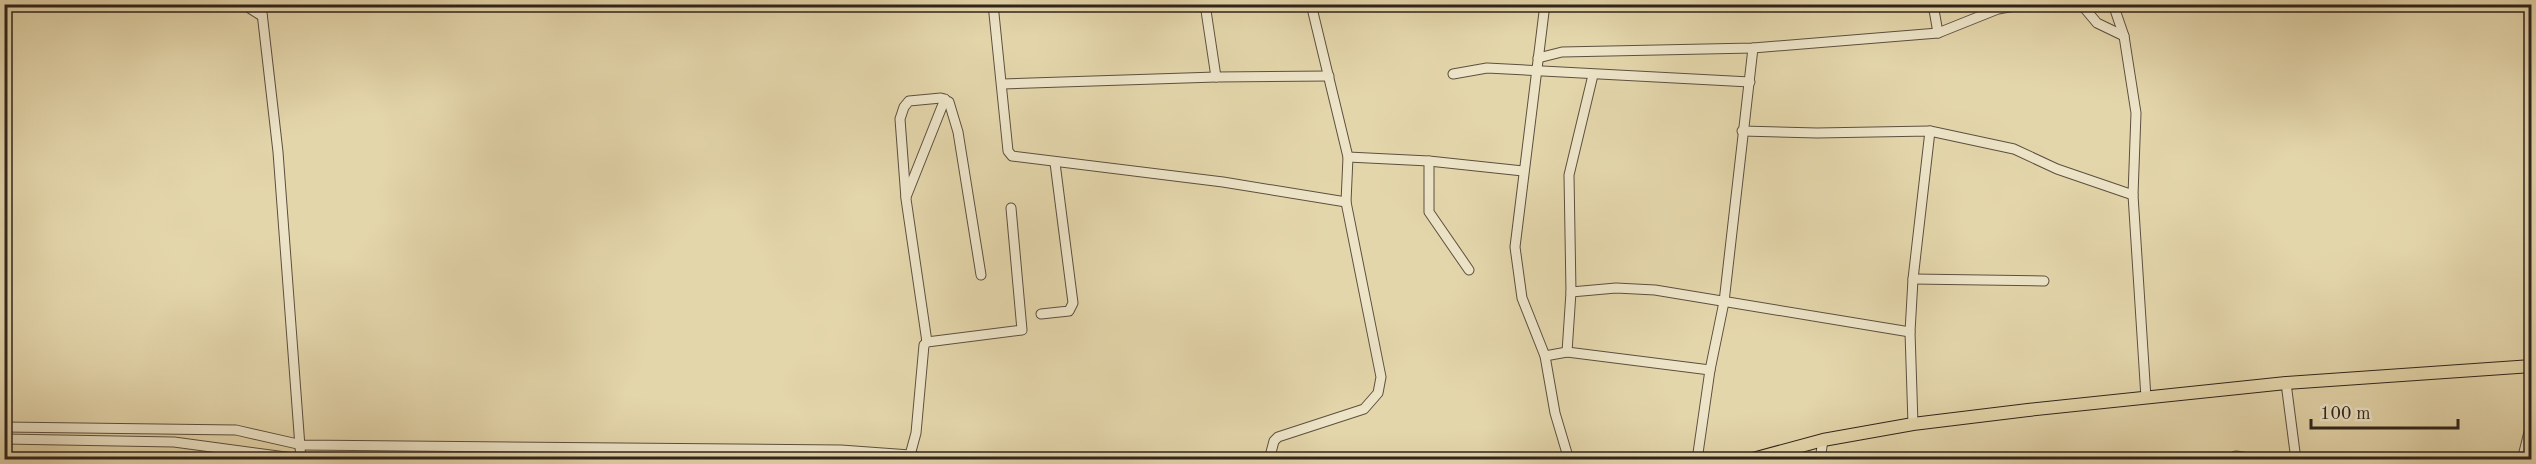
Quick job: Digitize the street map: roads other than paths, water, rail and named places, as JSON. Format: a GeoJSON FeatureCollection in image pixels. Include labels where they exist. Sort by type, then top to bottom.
{"type":"FeatureCollection","features":[{"type":"Feature","properties":{"kind":"main road"},"geometry":{"type":"LineString","coordinates":[[1749,459],[1823,440],[1913,424],[2286,383],[2532,366]]}},
{"type":"Feature","properties":{"kind":"street"},"geometry":{"type":"LineString","coordinates":[[243,4],[262,16]]}},
{"type":"Feature","properties":{"kind":"street"},"geometry":{"type":"LineString","coordinates":[[261,4],[278,152],[295,393],[302,445],[301,459]]}},
{"type":"Feature","properties":{"kind":"street"},"geometry":{"type":"LineString","coordinates":[[993,4],[1008,151],[1012,156],[1054,163],[1223,182],[1346,202]]}},
{"type":"Feature","properties":{"kind":"street"},"geometry":{"type":"LineString","coordinates":[[1205,4],[1216,77]]}},
{"type":"Feature","properties":{"kind":"street"},"geometry":{"type":"LineString","coordinates":[[1269,459],[1274,441],[1278,436],[1364,410],[1378,393],[1381,377],[1346,202],[1348,157],[1311,4]]}},
{"type":"Feature","properties":{"kind":"street"},"geometry":{"type":"LineString","coordinates":[[1545,4],[1515,247],[1522,298],[1545,356],[1555,413],[1569,459]]}},
{"type":"Feature","properties":{"kind":"street"},"geometry":{"type":"LineString","coordinates":[[1933,4],[1938,33]]}},
{"type":"Feature","properties":{"kind":"street"},"geometry":{"type":"LineString","coordinates":[[1538,58],[1550,54],[1579,51],[1753,48],[1938,33],[1998,9],[2025,4]]}},
{"type":"Feature","properties":{"kind":"street"},"geometry":{"type":"LineString","coordinates":[[2081,4],[2097,23],[2124,36]]}},
{"type":"Feature","properties":{"kind":"street"},"geometry":{"type":"LineString","coordinates":[[2113,4],[2124,36],[2136,113],[2133,195],[2146,398]]}},
{"type":"Feature","properties":{"kind":"street"},"geometry":{"type":"LineString","coordinates":[[1697,459],[1710,370],[1724,302],[1753,48]]}},
{"type":"Feature","properties":{"kind":"street"},"geometry":{"type":"LineString","coordinates":[[1453,74],[1487,68],[1750,82]]}},
{"type":"Feature","properties":{"kind":"street"},"geometry":{"type":"LineString","coordinates":[[1567,352],[1571,292],[1569,175],[1593,75]]}},
{"type":"Feature","properties":{"kind":"street"},"geometry":{"type":"LineString","coordinates":[[1002,84],[1329,76]]}},
{"type":"Feature","properties":{"kind":"street"},"geometry":{"type":"LineString","coordinates":[[910,455],[916,433],[924,345],[927,342],[906,199],[900,119],[904,106],[909,101],[945,99],[949,102],[958,132],[981,275]]}},
{"type":"Feature","properties":{"kind":"street"},"geometry":{"type":"LineString","coordinates":[[906,199],[945,99]]}},
{"type":"Feature","properties":{"kind":"street"},"geometry":{"type":"LineString","coordinates":[[1743,131],[1817,133],[1930,131],[2014,149],[2057,170],[2133,195]]}},
{"type":"Feature","properties":{"kind":"street"},"geometry":{"type":"LineString","coordinates":[[1913,424],[1910,332],[1913,279],[1930,131]]}},
{"type":"Feature","properties":{"kind":"street"},"geometry":{"type":"LineString","coordinates":[[1348,157],[1429,161],[1523,171]]}},
{"type":"Feature","properties":{"kind":"street"},"geometry":{"type":"LineString","coordinates":[[1429,161],[1429,212],[1469,270]]}},
{"type":"Feature","properties":{"kind":"street"},"geometry":{"type":"LineString","coordinates":[[1041,314],[1069,310],[1072,303],[1054,163]]}},
{"type":"Feature","properties":{"kind":"street"},"geometry":{"type":"LineString","coordinates":[[927,342],[1021,332],[1011,208]]}},
{"type":"Feature","properties":{"kind":"street"},"geometry":{"type":"LineString","coordinates":[[1913,279],[2044,282]]}},
{"type":"Feature","properties":{"kind":"street"},"geometry":{"type":"LineString","coordinates":[[1571,292],[1616,288],[1656,290],[1910,332]]}},
{"type":"Feature","properties":{"kind":"street"},"geometry":{"type":"LineString","coordinates":[[1545,356],[1567,352],[1710,370]]}},
{"type":"Feature","properties":{"kind":"street"},"geometry":{"type":"LineString","coordinates":[[2286,383],[2296,459]]}},
{"type":"Feature","properties":{"kind":"street"},"geometry":{"type":"LineString","coordinates":[[2522,459],[2532,420]]}},
{"type":"Feature","properties":{"kind":"street"},"geometry":{"type":"LineString","coordinates":[[4,427],[236,430],[302,445],[841,450],[910,455],[927,459]]}},
{"type":"Feature","properties":{"kind":"street"},"geometry":{"type":"LineString","coordinates":[[4,439],[174,442],[301,459],[347,459]]}},
{"type":"Feature","properties":{"kind":"street"},"geometry":{"type":"LineString","coordinates":[[1820,459],[1823,440]]}},
{"type":"Feature","properties":{"kind":"street"},"geometry":{"type":"LineString","coordinates":[[2225,459],[2236,456],[2260,459]]}}]}
